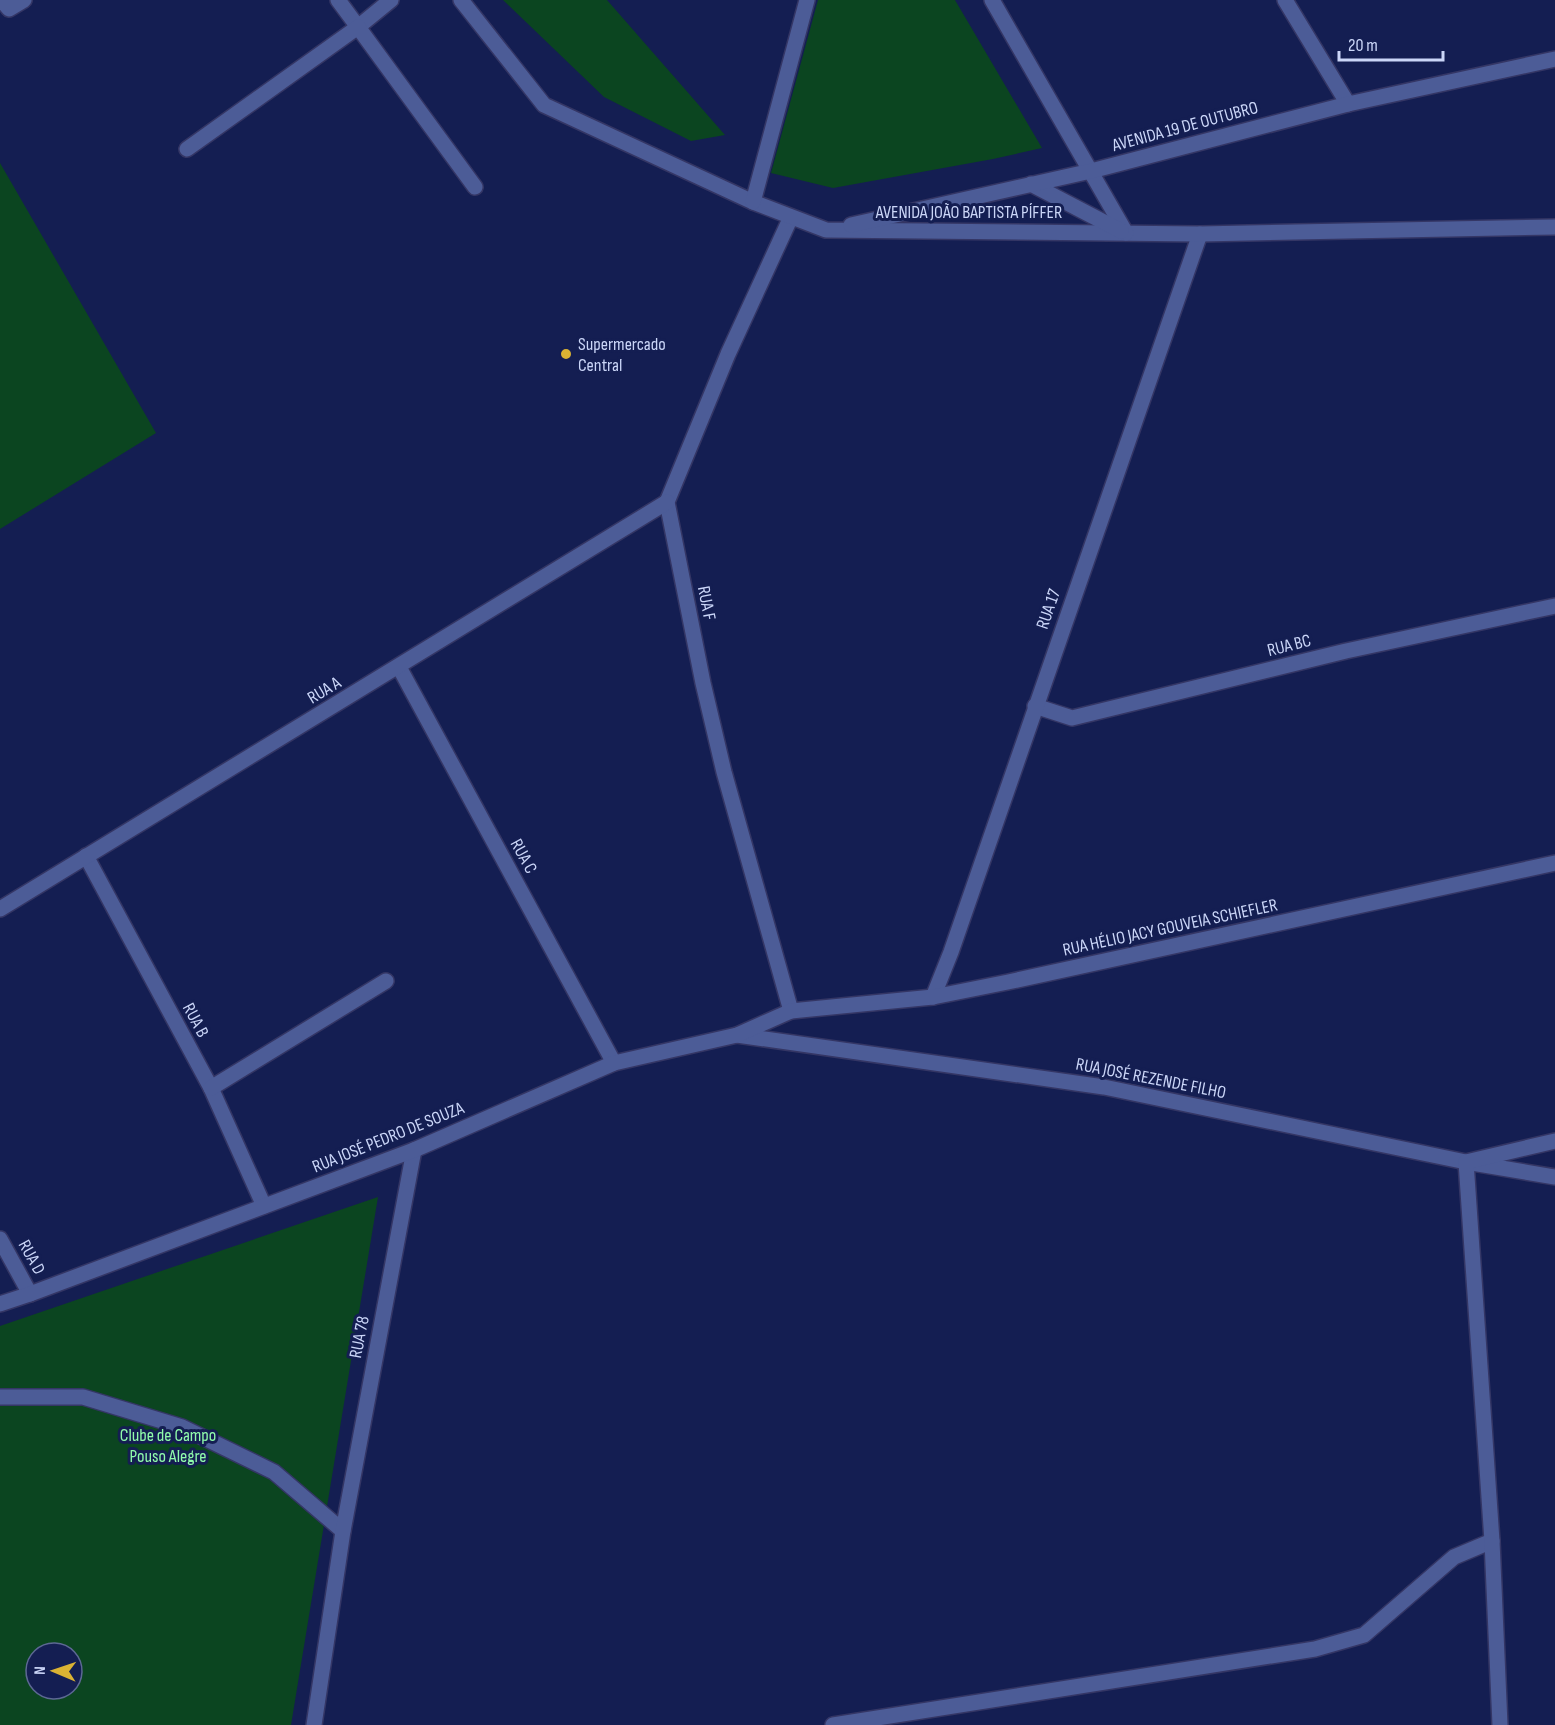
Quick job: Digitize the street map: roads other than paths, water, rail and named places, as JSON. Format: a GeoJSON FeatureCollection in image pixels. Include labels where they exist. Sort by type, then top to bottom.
{"type":"FeatureCollection","features":[{"type":"Feature","properties":{"kind":"street"},"geometry":{"type":"LineString","coordinates":[[2,0],[9,9],[24,0]]}},
{"type":"Feature","properties":{"kind":"street"},"geometry":{"type":"LineString","coordinates":[[338,0],[475,187]]}},
{"type":"Feature","properties":{"kind":"street"},"geometry":{"type":"LineString","coordinates":[[187,149],[358,27],[391,0]]}},
{"type":"Feature","properties":{"kind":"street","name":"AVENIDA JOÃO BAPTISTA PÍFFER"},"geometry":{"type":"LineString","coordinates":[[461,0],[544,105],[753,202],[826,230],[1200,234],[1555,227]]}},
{"type":"Feature","properties":{"kind":"street"},"geometry":{"type":"LineString","coordinates":[[753,202],[807,0]]}},
{"type":"Feature","properties":{"kind":"street"},"geometry":{"type":"LineString","coordinates":[[992,0],[1126,233]]}},
{"type":"Feature","properties":{"kind":"street"},"geometry":{"type":"LineString","coordinates":[[1285,0],[1348,104]]}},
{"type":"Feature","properties":{"kind":"street","name":"AVENIDA 19 DE OUTUBRO"},"geometry":{"type":"LineString","coordinates":[[826,230],[1091,171],[1348,104],[1555,59]]}},
{"type":"Feature","properties":{"kind":"street"},"geometry":{"type":"LineString","coordinates":[[1031,184],[1126,233]]}},
{"type":"Feature","properties":{"kind":"street"},"geometry":{"type":"LineString","coordinates":[[668,502],[728,354],[791,217]]}},
{"type":"Feature","properties":{"kind":"street","name":"RUA 17"},"geometry":{"type":"LineString","coordinates":[[933,997],[951,952],[1200,234]]}},
{"type":"Feature","properties":{"kind":"street","name":"RUA A"},"geometry":{"type":"LineString","coordinates":[[0,909],[668,502]]}},
{"type":"Feature","properties":{"kind":"street","name":"RUA F"},"geometry":{"type":"LineString","coordinates":[[668,502],[703,683],[724,772],[791,1011]]}},
{"type":"Feature","properties":{"kind":"street","name":"RUA BC"},"geometry":{"type":"LineString","coordinates":[[1035,706],[1072,718],[1346,651],[1555,606]]}},
{"type":"Feature","properties":{"kind":"street","name":"RUA C"},"geometry":{"type":"LineString","coordinates":[[399,667],[614,1063]]}},
{"type":"Feature","properties":{"kind":"street","name":"RUA B"},"geometry":{"type":"LineString","coordinates":[[86,856],[211,1088],[264,1206]]}},
{"type":"Feature","properties":{"kind":"street","name":"RUA HÉLIO JACY GOUVEIA SCHIEFLER"},"geometry":{"type":"LineString","coordinates":[[791,1011],[933,997],[1555,863]]}},
{"type":"Feature","properties":{"kind":"street"},"geometry":{"type":"LineString","coordinates":[[211,1088],[386,981]]}},
{"type":"Feature","properties":{"kind":"street","name":"RUA JOSÉ PEDRO DE SOUZA"},"geometry":{"type":"LineString","coordinates":[[0,1304],[414,1149],[614,1063],[737,1035],[791,1011]]}},
{"type":"Feature","properties":{"kind":"street","name":"RUA JOSÉ REZENDE FILHO"},"geometry":{"type":"LineString","coordinates":[[737,1035],[1104,1087],[1466,1162],[1555,1177]]}},
{"type":"Feature","properties":{"kind":"street"},"geometry":{"type":"LineString","coordinates":[[1500,1725],[1492,1541],[1466,1162],[1555,1141]]}},
{"type":"Feature","properties":{"kind":"street","name":"RUA 78"},"geometry":{"type":"LineString","coordinates":[[314,1725],[343,1531],[414,1149]]}},
{"type":"Feature","properties":{"kind":"street","name":"RUA D"},"geometry":{"type":"LineString","coordinates":[[0,1239],[30,1294]]}},
{"type":"Feature","properties":{"kind":"street"},"geometry":{"type":"LineString","coordinates":[[0,1396],[83,1397],[182,1427],[274,1472],[343,1531]]}},
{"type":"Feature","properties":{"kind":"street"},"geometry":{"type":"LineString","coordinates":[[833,1725],[1316,1649],[1364,1635],[1454,1557],[1492,1541]]}},
{"type":"Feature","properties":{"kind":"place","name":"Supermercado Central"},"geometry":{"type":"Point","coordinates":[566,354]}},
{"type":"Feature","properties":{"kind":"park label","name":"Clube de Campo Pouso Alegre"},"geometry":{"type":"Point","coordinates":[168,1445]}}]}
